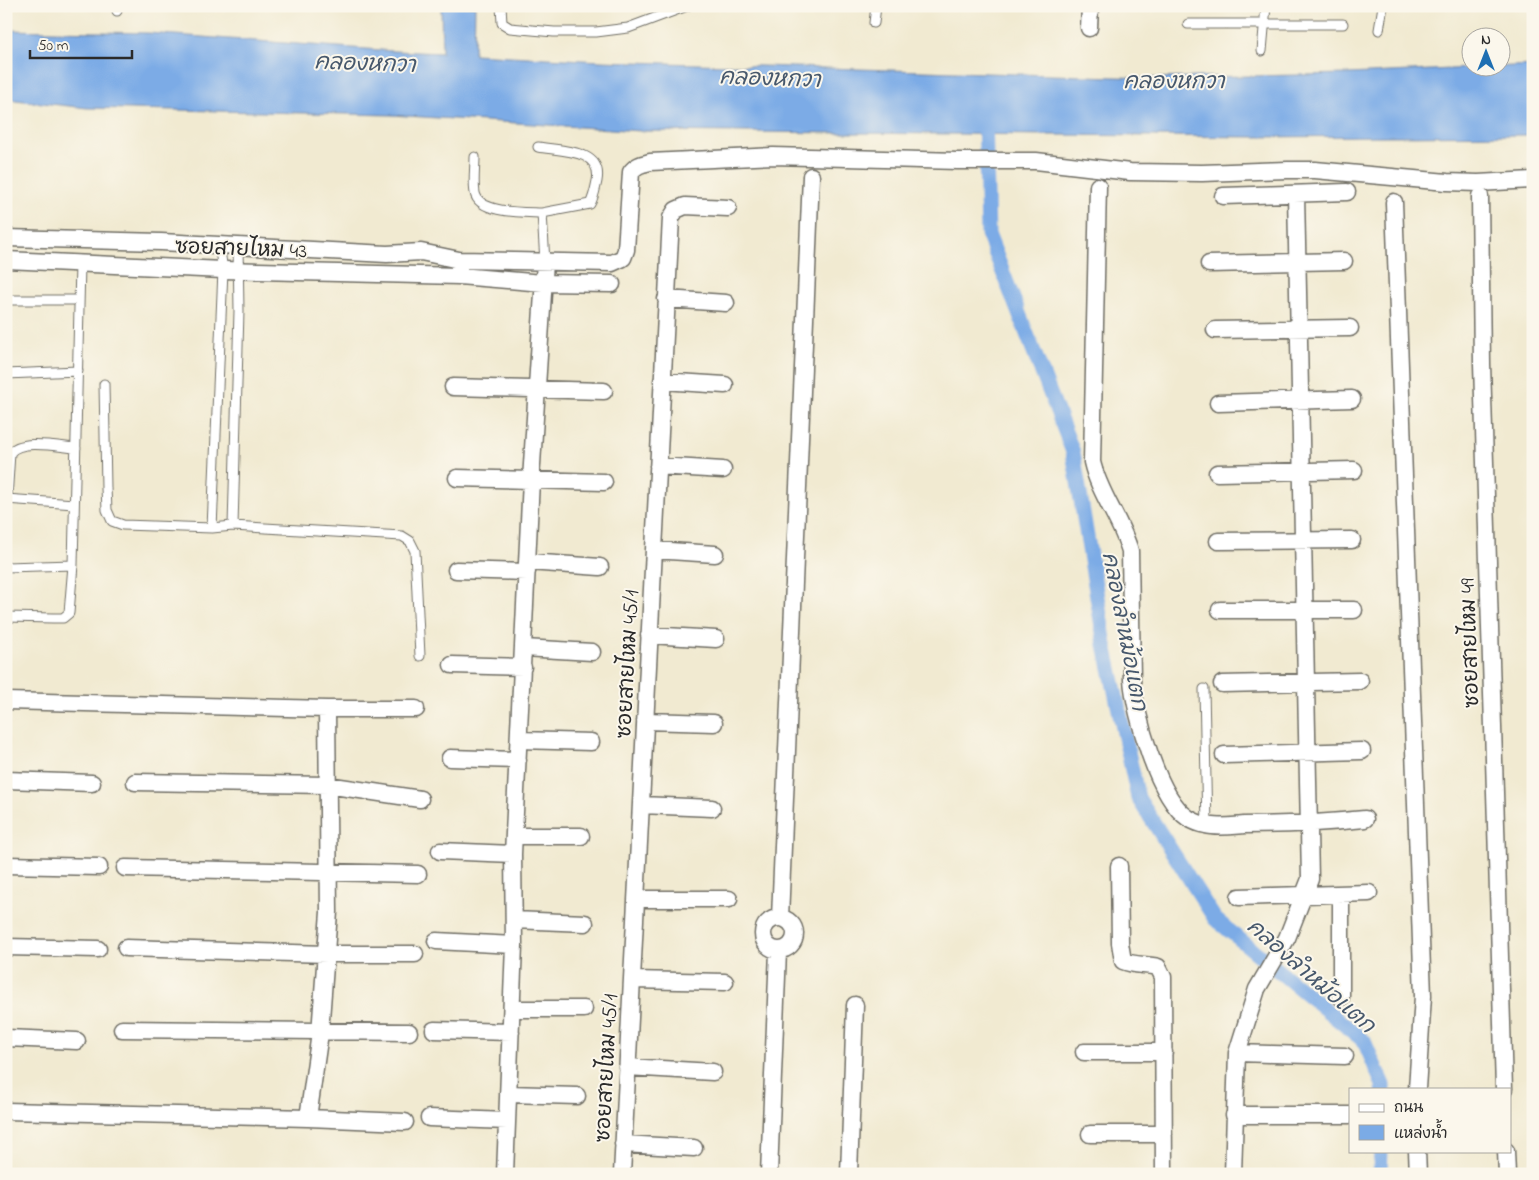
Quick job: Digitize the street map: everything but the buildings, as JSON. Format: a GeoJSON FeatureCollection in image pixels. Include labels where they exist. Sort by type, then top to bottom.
{"type":"FeatureCollection","features":[{"type":"Feature","properties":{"kind":"street"},"geometry":{"type":"LineString","coordinates":[[1089,28],[1090,6]]}},
{"type":"Feature","properties":{"kind":"street"},"geometry":{"type":"LineString","coordinates":[[459,268],[544,262],[612,263],[623,258],[626,250],[631,172],[640,164],[742,156],[773,156],[1036,161],[1130,172],[1202,173],[1315,170],[1478,183],[1533,180]]}},
{"type":"Feature","properties":{"kind":"street"},"geometry":{"type":"LineString","coordinates":[[770,1174],[778,951],[773,950],[764,942],[763,931],[769,922],[780,918],[811,176]]}},
{"type":"Feature","properties":{"kind":"street"},"geometry":{"type":"LineString","coordinates":[[1098,186],[1092,462],[1095,474],[1126,537],[1130,551],[1132,680],[1134,696],[1146,744],[1159,775],[1174,804],[1188,818],[1207,826],[1308,824],[1365,819]]}},
{"type":"Feature","properties":{"kind":"street"},"geometry":{"type":"LineString","coordinates":[[1223,196],[1347,192]]}},
{"type":"Feature","properties":{"kind":"street"},"geometry":{"type":"LineString","coordinates":[[1233,1174],[1237,1053],[1257,989],[1287,938],[1310,879],[1296,194]]}},
{"type":"Feature","properties":{"kind":"street","name":"ซอยสายไหม 49"},"geometry":{"type":"LineString","coordinates":[[1480,196],[1482,364],[1504,1088]]}},
{"type":"Feature","properties":{"kind":"street"},"geometry":{"type":"LineString","coordinates":[[1394,202],[1423,996],[1417,1088]]}},
{"type":"Feature","properties":{"kind":"street","name":"ซอยสายไหม 45/1"},"geometry":{"type":"LineString","coordinates":[[622,1174],[671,218],[676,210],[685,206],[728,208]]}},
{"type":"Feature","properties":{"kind":"street"},"geometry":{"type":"LineString","coordinates":[[6,238],[219,245],[387,254],[421,252],[459,268],[543,283],[612,284]]}},
{"type":"Feature","properties":{"kind":"street","name":"ซอยสายไหม 43"},"geometry":{"type":"LineString","coordinates":[[6,260],[231,270],[459,268]]}},
{"type":"Feature","properties":{"kind":"street"},"geometry":{"type":"LineString","coordinates":[[1209,264],[1344,261]]}},
{"type":"Feature","properties":{"kind":"street"},"geometry":{"type":"LineString","coordinates":[[505,1174],[514,945],[513,854],[531,480],[544,262]]}},
{"type":"Feature","properties":{"kind":"street"},"geometry":{"type":"LineString","coordinates":[[666,299],[726,303]]}},
{"type":"Feature","properties":{"kind":"street"},"geometry":{"type":"LineString","coordinates":[[1215,330],[1350,328]]}},
{"type":"Feature","properties":{"kind":"street"},"geometry":{"type":"LineString","coordinates":[[662,381],[725,385]]}},
{"type":"Feature","properties":{"kind":"street"},"geometry":{"type":"LineString","coordinates":[[453,387],[604,391]]}},
{"type":"Feature","properties":{"kind":"street"},"geometry":{"type":"LineString","coordinates":[[1218,403],[1352,399]]}},
{"type":"Feature","properties":{"kind":"street"},"geometry":{"type":"LineString","coordinates":[[658,466],[722,470]]}},
{"type":"Feature","properties":{"kind":"street"},"geometry":{"type":"LineString","coordinates":[[1216,474],[1354,470]]}},
{"type":"Feature","properties":{"kind":"street"},"geometry":{"type":"LineString","coordinates":[[457,478],[604,482]]}},
{"type":"Feature","properties":{"kind":"street"},"geometry":{"type":"LineString","coordinates":[[1218,541],[1352,540]]}},
{"type":"Feature","properties":{"kind":"street"},"geometry":{"type":"LineString","coordinates":[[654,550],[715,554]]}},
{"type":"Feature","properties":{"kind":"street"},"geometry":{"type":"LineString","coordinates":[[456,570],[600,567]]}},
{"type":"Feature","properties":{"kind":"street"},"geometry":{"type":"LineString","coordinates":[[1220,610],[1354,610]]}},
{"type":"Feature","properties":{"kind":"street"},"geometry":{"type":"LineString","coordinates":[[649,635],[716,639]]}},
{"type":"Feature","properties":{"kind":"street"},"geometry":{"type":"LineString","coordinates":[[524,648],[592,652]]}},
{"type":"Feature","properties":{"kind":"street"},"geometry":{"type":"LineString","coordinates":[[452,664],[523,667]]}},
{"type":"Feature","properties":{"kind":"street"},"geometry":{"type":"LineString","coordinates":[[1222,684],[1360,681]]}},
{"type":"Feature","properties":{"kind":"street"},"geometry":{"type":"LineString","coordinates":[[6,701],[327,709],[416,709]]}},
{"type":"Feature","properties":{"kind":"street"},"geometry":{"type":"LineString","coordinates":[[308,1118],[320,1033],[327,954],[330,874],[327,709]]}},
{"type":"Feature","properties":{"kind":"street"},"geometry":{"type":"LineString","coordinates":[[645,721],[714,723]]}},
{"type":"Feature","properties":{"kind":"street"},"geometry":{"type":"LineString","coordinates":[[519,740],[591,742]]}},
{"type":"Feature","properties":{"kind":"street"},"geometry":{"type":"LineString","coordinates":[[1224,755],[1362,752]]}},
{"type":"Feature","properties":{"kind":"street"},"geometry":{"type":"LineString","coordinates":[[450,758],[518,760]]}},
{"type":"Feature","properties":{"kind":"street"},"geometry":{"type":"LineString","coordinates":[[6,780],[92,783]]}},
{"type":"Feature","properties":{"kind":"street"},"geometry":{"type":"LineString","coordinates":[[135,782],[327,785],[420,799]]}},
{"type":"Feature","properties":{"kind":"street"},"geometry":{"type":"LineString","coordinates":[[640,805],[712,808]]}},
{"type":"Feature","properties":{"kind":"street"},"geometry":{"type":"LineString","coordinates":[[514,836],[581,836]]}},
{"type":"Feature","properties":{"kind":"street"},"geometry":{"type":"LineString","coordinates":[[440,851],[513,854]]}},
{"type":"Feature","properties":{"kind":"street"},"geometry":{"type":"LineString","coordinates":[[6,865],[99,867]]}},
{"type":"Feature","properties":{"kind":"street"},"geometry":{"type":"LineString","coordinates":[[1119,866],[1121,952],[1123,960],[1133,965],[1158,967],[1163,977],[1164,1174]]}},
{"type":"Feature","properties":{"kind":"street"},"geometry":{"type":"LineString","coordinates":[[125,868],[330,874],[418,874]]}},
{"type":"Feature","properties":{"kind":"street"},"geometry":{"type":"LineString","coordinates":[[1239,897],[1369,893]]}},
{"type":"Feature","properties":{"kind":"street"},"geometry":{"type":"LineString","coordinates":[[1341,894],[1341,998]]}},
{"type":"Feature","properties":{"kind":"street"},"geometry":{"type":"LineString","coordinates":[[636,898],[729,899]]}},
{"type":"Feature","properties":{"kind":"street"},"geometry":{"type":"LineString","coordinates":[[514,920],[585,923]]}},
{"type":"Feature","properties":{"kind":"street"},"geometry":{"type":"LineString","coordinates":[[436,941],[514,945]]}},
{"type":"Feature","properties":{"kind":"street"},"geometry":{"type":"LineString","coordinates":[[6,947],[98,949]]}},
{"type":"Feature","properties":{"kind":"street"},"geometry":{"type":"LineString","coordinates":[[126,948],[327,954],[415,954]]}},
{"type":"Feature","properties":{"kind":"street"},"geometry":{"type":"LineString","coordinates":[[632,980],[725,982]]}},
{"type":"Feature","properties":{"kind":"street"},"geometry":{"type":"LineString","coordinates":[[849,1174],[855,1005]]}},
{"type":"Feature","properties":{"kind":"street"},"geometry":{"type":"LineString","coordinates":[[512,1009],[584,1009]]}},
{"type":"Feature","properties":{"kind":"street"},"geometry":{"type":"LineString","coordinates":[[122,1029],[320,1033],[409,1032]]}},
{"type":"Feature","properties":{"kind":"street"},"geometry":{"type":"LineString","coordinates":[[434,1030],[511,1032]]}},
{"type":"Feature","properties":{"kind":"street"},"geometry":{"type":"LineString","coordinates":[[6,1038],[77,1041]]}},
{"type":"Feature","properties":{"kind":"street"},"geometry":{"type":"LineString","coordinates":[[1084,1052],[1164,1052]]}},
{"type":"Feature","properties":{"kind":"street"},"geometry":{"type":"LineString","coordinates":[[1237,1053],[1345,1056]]}},
{"type":"Feature","properties":{"kind":"street"},"geometry":{"type":"LineString","coordinates":[[627,1067],[713,1072]]}},
{"type":"Feature","properties":{"kind":"street"},"geometry":{"type":"LineString","coordinates":[[508,1094],[577,1096]]}},
{"type":"Feature","properties":{"kind":"street"},"geometry":{"type":"LineString","coordinates":[[6,1111],[405,1122]]}},
{"type":"Feature","properties":{"kind":"street"},"geometry":{"type":"LineString","coordinates":[[1234,1115],[1349,1115]]}},
{"type":"Feature","properties":{"kind":"street"},"geometry":{"type":"LineString","coordinates":[[428,1118],[507,1121]]}},
{"type":"Feature","properties":{"kind":"street"},"geometry":{"type":"LineString","coordinates":[[1090,1134],[1164,1134]]}},
{"type":"Feature","properties":{"kind":"street"},"geometry":{"type":"LineString","coordinates":[[623,1144],[694,1148]]}},
{"type":"Feature","properties":{"kind":"street"},"geometry":{"type":"LineString","coordinates":[[1417,1152],[1418,1174]]}},
{"type":"Feature","properties":{"kind":"street"},"geometry":{"type":"LineString","coordinates":[[1506,1152],[1507,1174]]}},
{"type":"Feature","properties":{"kind":"lane"},"geometry":{"type":"LineString","coordinates":[[502,6],[502,23],[510,28],[554,32],[596,32],[628,28],[687,6]]}},
{"type":"Feature","properties":{"kind":"lane"},"geometry":{"type":"LineString","coordinates":[[874,23],[876,6]]}},
{"type":"Feature","properties":{"kind":"lane"},"geometry":{"type":"LineString","coordinates":[[1262,51],[1266,6]]}},
{"type":"Feature","properties":{"kind":"lane"},"geometry":{"type":"LineString","coordinates":[[1379,30],[1383,6]]}},
{"type":"Feature","properties":{"kind":"lane"},"geometry":{"type":"LineString","coordinates":[[1188,24],[1343,24]]}},
{"type":"Feature","properties":{"kind":"lane"},"geometry":{"type":"LineString","coordinates":[[475,157],[475,193],[478,201],[492,209],[542,213],[590,204],[594,198],[598,178],[598,168],[591,159],[583,155],[538,147]]}},
{"type":"Feature","properties":{"kind":"lane"},"geometry":{"type":"LineString","coordinates":[[542,213],[544,262]]}},
{"type":"Feature","properties":{"kind":"lane"},"geometry":{"type":"LineString","coordinates":[[219,245],[231,270],[239,311],[233,526]]}},
{"type":"Feature","properties":{"kind":"lane"},"geometry":{"type":"LineString","coordinates":[[212,528],[222,311],[238,246]]}},
{"type":"Feature","properties":{"kind":"lane"},"geometry":{"type":"LineString","coordinates":[[6,617],[63,618],[69,613],[73,565],[80,264]]}},
{"type":"Feature","properties":{"kind":"lane"},"geometry":{"type":"LineString","coordinates":[[6,300],[78,300]]}},
{"type":"Feature","properties":{"kind":"lane"},"geometry":{"type":"LineString","coordinates":[[222,311],[239,311]]}},
{"type":"Feature","properties":{"kind":"lane"},"geometry":{"type":"LineString","coordinates":[[6,374],[78,371]]}},
{"type":"Feature","properties":{"kind":"lane"},"geometry":{"type":"LineString","coordinates":[[104,384],[107,510],[112,521],[123,525],[212,528],[233,526],[402,536],[410,541],[415,551],[420,656]]}},
{"type":"Feature","properties":{"kind":"lane"},"geometry":{"type":"LineString","coordinates":[[74,504],[6,499],[8,453],[13,448],[26,444],[76,448]]}},
{"type":"Feature","properties":{"kind":"lane"},"geometry":{"type":"LineString","coordinates":[[6,567],[73,565]]}},
{"type":"Feature","properties":{"kind":"lane"},"geometry":{"type":"LineString","coordinates":[[1204,688],[1207,826]]}},
{"type":"Feature","properties":{"kind":"water","name":"คลองหกวา"},"geometry":{"type":"Polygon","coordinates":[[[441,6],[475,6],[474,54],[601,61],[1148,78],[1348,74],[1462,68],[1462,78],[1512,78],[1512,66],[1533,65],[1533,135],[1254,137],[641,131],[391,115],[87,108],[6,99],[6,30],[148,33],[442,53],[441,6]]]}},
{"type":"Feature","properties":{"kind":"waterway","name":"คลองลำหม้อแตก"},"geometry":{"type":"LineString","coordinates":[[985,115],[988,234],[1073,452],[1105,645],[1138,798],[1215,919],[1364,1041],[1383,1088]]}},
{"type":"Feature","properties":{"kind":"waterway","name":"คลองลำหม้อแตก"},"geometry":{"type":"LineString","coordinates":[[1380,1174],[1381,1152]]}}]}
